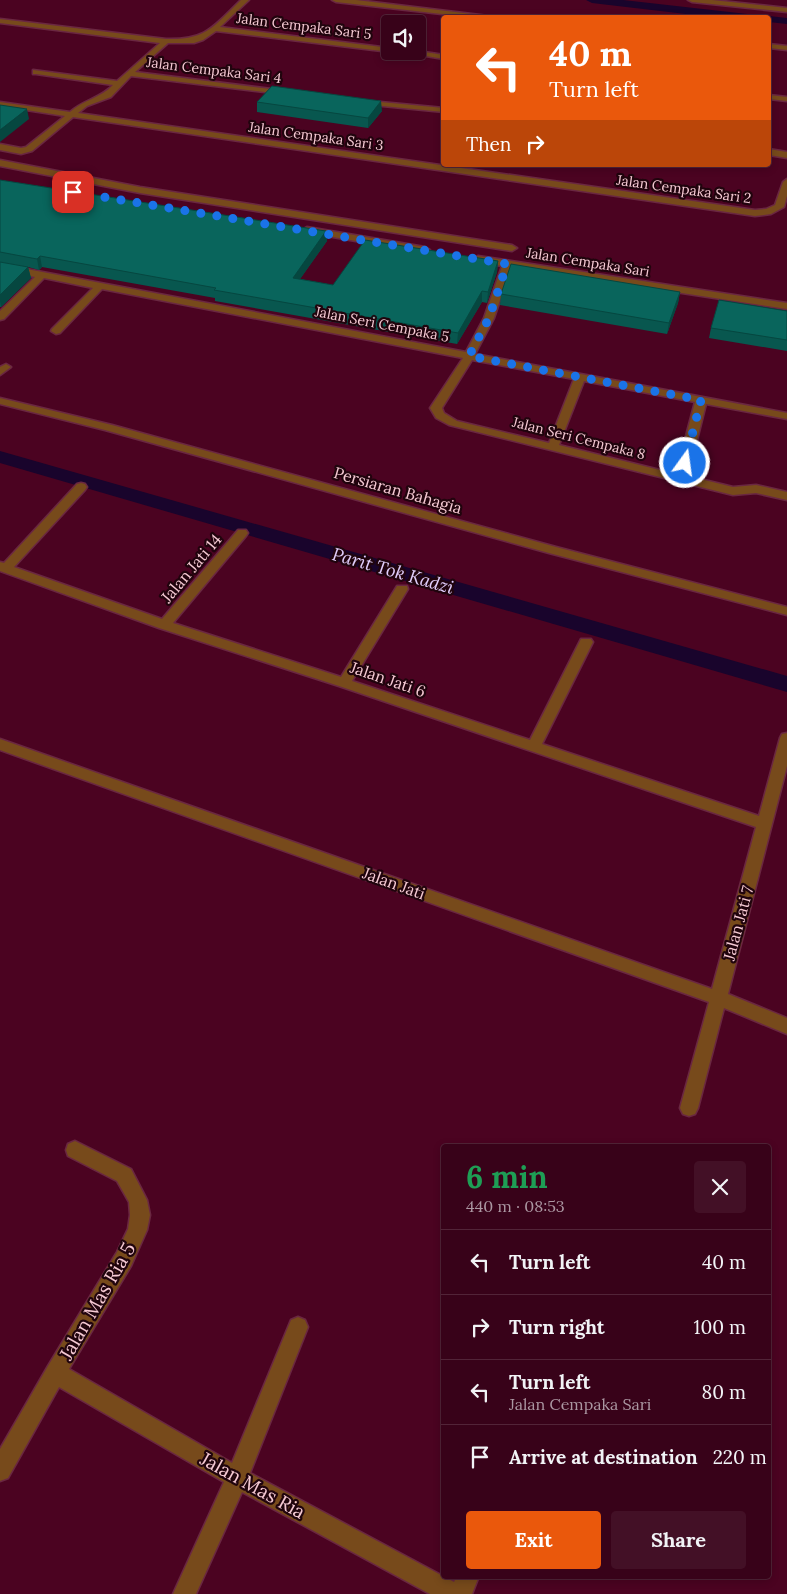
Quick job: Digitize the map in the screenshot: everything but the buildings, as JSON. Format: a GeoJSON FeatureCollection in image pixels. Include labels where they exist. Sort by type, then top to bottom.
{"type":"FeatureCollection","features":[{"type":"Feature","properties":{"kind":"street"},"geometry":{"type":"LineString","coordinates":[[0,21],[178,42],[203,39],[216,29],[245,0]]}},
{"type":"Feature","properties":{"kind":"street"},"geometry":{"type":"LineString","coordinates":[[336,0],[474,15]]}},
{"type":"Feature","properties":{"kind":"street"},"geometry":{"type":"LineString","coordinates":[[692,0],[787,10]]}},
{"type":"Feature","properties":{"kind":"street","name":"Jalan Cempaka Sari 5"},"geometry":{"type":"LineString","coordinates":[[216,29],[381,49]]}},
{"type":"Feature","properties":{"kind":"street"},"geometry":{"type":"LineString","coordinates":[[0,147],[20,151],[29,150],[84,104],[108,96],[166,41]]}},
{"type":"Feature","properties":{"kind":"street"},"geometry":{"type":"LineString","coordinates":[[771,46],[787,48]]}},
{"type":"Feature","properties":{"kind":"street"},"geometry":{"type":"LineString","coordinates":[[426,55],[441,57]]}},
{"type":"Feature","properties":{"kind":"street"},"geometry":{"type":"LineString","coordinates":[[36,72],[120,84]]}},
{"type":"Feature","properties":{"kind":"street","name":"Jalan Cempaka Sari 4"},"geometry":{"type":"LineString","coordinates":[[130,74],[297,94]]}},
{"type":"Feature","properties":{"kind":"street"},"geometry":{"type":"LineString","coordinates":[[771,97],[787,99]]}},
{"type":"Feature","properties":{"kind":"street"},"geometry":{"type":"LineString","coordinates":[[354,101],[441,110]]}},
{"type":"Feature","properties":{"kind":"street","name":"Jalan Cempaka Sari 3"},"geometry":{"type":"LineString","coordinates":[[0,104],[559,184]]}},
{"type":"Feature","properties":{"kind":"street"},"geometry":{"type":"LineString","coordinates":[[771,152],[787,155]]}},
{"type":"Feature","properties":{"kind":"street"},"geometry":{"type":"LineString","coordinates":[[0,163],[140,190],[512,248]]}},
{"type":"Feature","properties":{"kind":"street","name":"Jalan Cempaka Sari 2"},"geometry":{"type":"LineString","coordinates":[[559,184],[755,213],[768,212],[778,207],[785,196],[787,182]]}},
{"type":"Feature","properties":{"kind":"street"},"geometry":{"type":"LineString","coordinates":[[297,228],[431,250]]}},
{"type":"Feature","properties":{"kind":"street","name":"Jalan Cempaka Sari"},"geometry":{"type":"LineString","coordinates":[[469,257],[787,306]]}},
{"type":"Feature","properties":{"kind":"street"},"geometry":{"type":"LineString","coordinates":[[469,356],[489,318],[507,264]]}},
{"type":"Feature","properties":{"kind":"street","name":"Jalan Seri Cempaka 5"},"geometry":{"type":"LineString","coordinates":[[0,268],[787,416]]}},
{"type":"Feature","properties":{"kind":"street"},"geometry":{"type":"LineString","coordinates":[[0,317],[42,275]]}},
{"type":"Feature","properties":{"kind":"street"},"geometry":{"type":"LineString","coordinates":[[56,331],[100,286]]}},
{"type":"Feature","properties":{"kind":"street","name":"Jalan Seri Cempaka 8"},"geometry":{"type":"LineString","coordinates":[[469,356],[436,408],[437,413],[442,418],[453,423],[733,491],[756,489],[787,496]]}},
{"type":"Feature","properties":{"kind":"street"},"geometry":{"type":"LineString","coordinates":[[553,447],[580,377]]}},
{"type":"Feature","properties":{"kind":"street"},"geometry":{"type":"LineString","coordinates":[[681,478],[701,400]]}},
{"type":"Feature","properties":{"kind":"street","name":"Persiaran Bahagia"},"geometry":{"type":"LineString","coordinates":[[0,401],[108,427],[553,550],[787,611]]}},
{"type":"Feature","properties":{"kind":"street"},"geometry":{"type":"LineString","coordinates":[[3,567],[81,487]]}},
{"type":"Feature","properties":{"kind":"street","name":"Jalan Jati 14"},"geometry":{"type":"LineString","coordinates":[[164,625],[242,533]]}},
{"type":"Feature","properties":{"kind":"street","name":"Jalan Jati 6"},"geometry":{"type":"LineString","coordinates":[[3,567],[164,625],[344,683],[765,824]]}},
{"type":"Feature","properties":{"kind":"street"},"geometry":{"type":"LineString","coordinates":[[344,683],[402,589]]}},
{"type":"Feature","properties":{"kind":"street"},"geometry":{"type":"LineString","coordinates":[[534,746],[586,642]]}},
{"type":"Feature","properties":{"kind":"street","name":"Jalan Jati 7"},"geometry":{"type":"LineString","coordinates":[[689,1108],[787,738]]}},
{"type":"Feature","properties":{"kind":"street","name":"Jalan Jati"},"geometry":{"type":"LineString","coordinates":[[3,749],[718,998],[787,1026]]}},
{"type":"Feature","properties":{"kind":"street","name":"Jalan Mas Ria 5"},"geometry":{"type":"LineString","coordinates":[[0,1470],[124,1258],[137,1230],[140,1215],[138,1200],[124,1175],[75,1150]]}},
{"type":"Feature","properties":{"kind":"street"},"geometry":{"type":"LineString","coordinates":[[184,1594],[237,1478],[298,1327]]}},
{"type":"Feature","properties":{"kind":"street","name":"Jalan Mas Ria"},"geometry":{"type":"LineString","coordinates":[[55,1373],[237,1478],[453,1594]]}},
{"type":"Feature","properties":{"kind":"street"},"geometry":{"type":"LineString","coordinates":[[461,1594],[467,1579]]}},
{"type":"Feature","properties":{"kind":"waterway"},"geometry":{"type":"LineString","coordinates":[[592,0],[729,15]]}},
{"type":"Feature","properties":{"kind":"waterway"},"geometry":{"type":"LineString","coordinates":[[771,19],[787,21]]}},
{"type":"Feature","properties":{"kind":"waterway","name":"Parit Tok Kadzi"},"geometry":{"type":"LineString","coordinates":[[0,457],[787,684]]}},
{"type":"Feature","properties":{"kind":"route"},"geometry":{"type":"LineString","coordinates":[[73,192],[507,264],[489,318],[469,356],[701,400],[685,463]]}}]}
